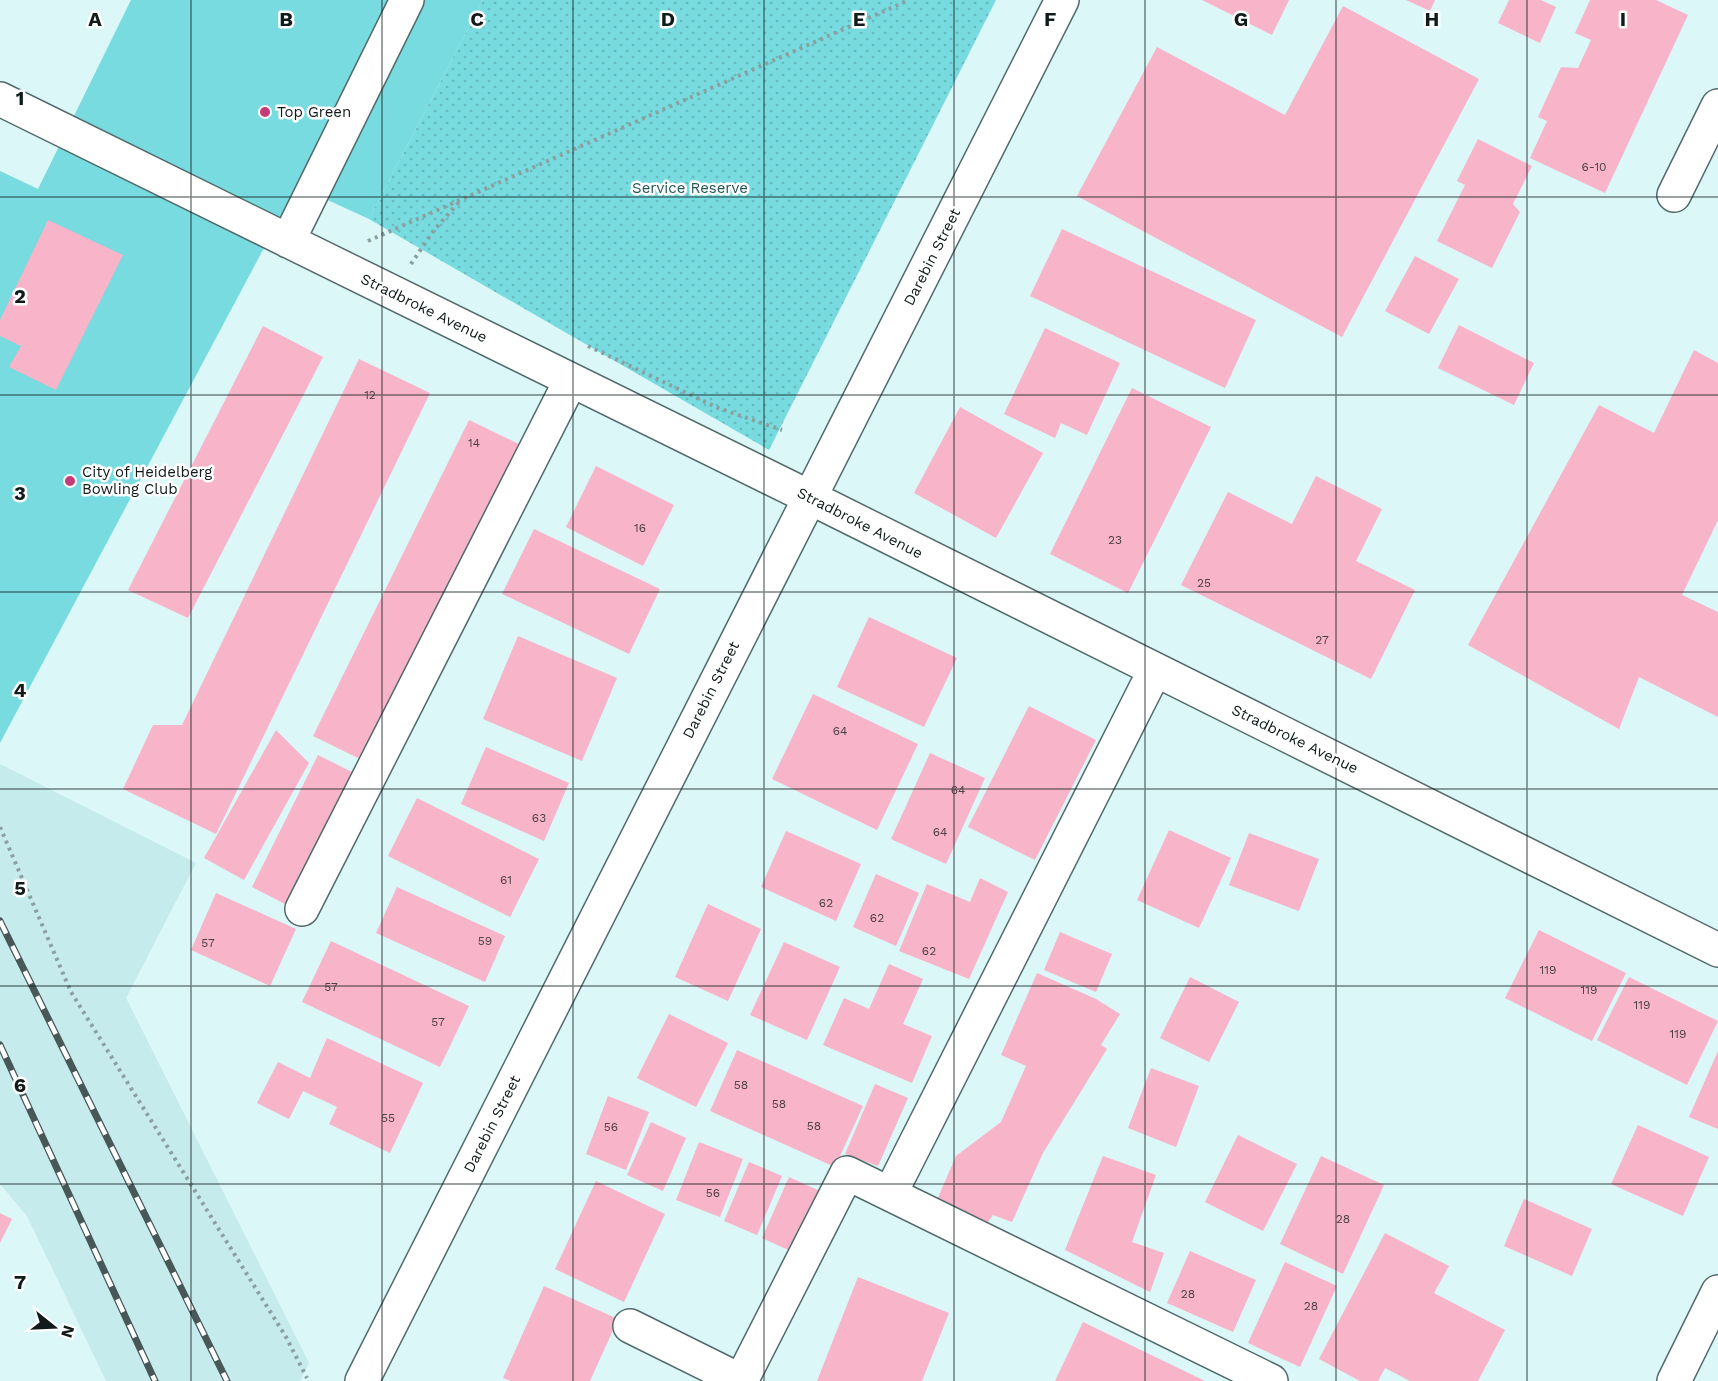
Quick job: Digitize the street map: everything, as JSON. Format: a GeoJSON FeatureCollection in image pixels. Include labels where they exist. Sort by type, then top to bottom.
{"type":"FeatureCollection","features":[{"type":"Feature","properties":{"kind":"street"},"geometry":{"type":"LineString","coordinates":[[288,241],[407,0]]}},
{"type":"Feature","properties":{"kind":"street","name":"Darebin Street"},"geometry":{"type":"LineString","coordinates":[[362,1381],[1062,0]]}},
{"type":"Feature","properties":{"kind":"street","name":"Stradbroke Avenue"},"geometry":{"type":"LineString","coordinates":[[0,99],[809,497],[1718,950]]}},
{"type":"Feature","properties":{"kind":"street"},"geometry":{"type":"LineString","coordinates":[[1674,195],[1718,106]]}},
{"type":"Feature","properties":{"kind":"street"},"geometry":{"type":"LineString","coordinates":[[302,909],[571,380]]}},
{"type":"Feature","properties":{"kind":"street"},"geometry":{"type":"LineString","coordinates":[[891,1194],[1155,670]]}},
{"type":"Feature","properties":{"kind":"street"},"geometry":{"type":"LineString","coordinates":[[630,1326],[741,1381],[846,1173],[1271,1381]]}},
{"type":"Feature","properties":{"kind":"street"},"geometry":{"type":"LineString","coordinates":[[1674,1381],[1718,1292]]}},
{"type":"Feature","properties":{"kind":"path"},"geometry":{"type":"LineString","coordinates":[[326,259],[909,0]]}},
{"type":"Feature","properties":{"kind":"path"},"geometry":{"type":"LineString","coordinates":[[392,292],[434,230],[462,199]]}},
{"type":"Feature","properties":{"kind":"path"},"geometry":{"type":"LineString","coordinates":[[0,827],[71,992],[286,1337],[307,1378]]}},
{"type":"Feature","properties":{"kind":"shaded area"},"geometry":{"type":"Polygon","coordinates":[[[0,764],[196,863],[126,998],[309,1363],[300,1381],[106,1381],[27,1216],[0,1184],[0,764]]]}},
{"type":"Feature","properties":{"kind":"green space","name":"City of Heidelberg Bowling Club"},"geometry":{"type":"Polygon","coordinates":[[[131,0],[483,0],[369,219],[297,186],[0,743],[0,171],[38,189],[131,0]]]}},
{"type":"Feature","properties":{"kind":"green space","name":"Service Reserve"},"geometry":{"type":"Polygon","coordinates":[[[483,0],[996,0],[769,450],[369,219],[483,0]]]}},
{"type":"Feature","properties":{"kind":"building"},"geometry":{"type":"Polygon","coordinates":[[[1202,0],[1289,0],[1272,35],[1202,0]]]}},
{"type":"Feature","properties":{"kind":"building"},"geometry":{"type":"Polygon","coordinates":[[[1406,0],[1435,0],[1430,11],[1406,0]]]}},
{"type":"Feature","properties":{"kind":"building"},"geometry":{"type":"Polygon","coordinates":[[[1509,0],[1541,0],[1556,7],[1540,43],[1498,23],[1509,0]]]}},
{"type":"Feature","properties":{"kind":"building"},"geometry":{"type":"Polygon","coordinates":[[[1590,0],[1656,0],[1688,15],[1605,193],[1530,158],[1547,121],[1538,117],[1561,67],[1578,68],[1591,40],[1575,33],[1590,0]]]}},
{"type":"Feature","properties":{"kind":"building"},"geometry":{"type":"Polygon","coordinates":[[[1343,6],[1479,79],[1342,337],[1077,196],[1157,47],[1285,115],[1343,6]]]}},
{"type":"Feature","properties":{"kind":"building"},"geometry":{"type":"Polygon","coordinates":[[[1478,139],[1532,166],[1513,204],[1520,212],[1492,268],[1437,241],[1465,185],[1457,181],[1478,139]]]}},
{"type":"Feature","properties":{"kind":"building"},"geometry":{"type":"Polygon","coordinates":[[[48,220],[123,255],[56,390],[9,367],[21,346],[0,336],[0,320],[48,220]]]}},
{"type":"Feature","properties":{"kind":"building"},"geometry":{"type":"Polygon","coordinates":[[[1062,229],[1256,320],[1225,388],[1030,296],[1062,229]]]}},
{"type":"Feature","properties":{"kind":"building"},"geometry":{"type":"Polygon","coordinates":[[[1415,256],[1459,279],[1429,334],[1385,311],[1415,256]]]}},
{"type":"Feature","properties":{"kind":"building"},"geometry":{"type":"Polygon","coordinates":[[[1459,325],[1534,363],[1514,405],[1438,368],[1459,325]]]}},
{"type":"Feature","properties":{"kind":"building"},"geometry":{"type":"Polygon","coordinates":[[[263,326],[323,357],[188,618],[128,590],[263,326]]]}},
{"type":"Feature","properties":{"kind":"building"},"geometry":{"type":"Polygon","coordinates":[[[1045,328],[1120,363],[1087,435],[1061,423],[1055,438],[1004,414],[1045,328]]]}},
{"type":"Feature","properties":{"kind":"building"},"geometry":{"type":"Polygon","coordinates":[[[1694,350],[1718,363],[1718,520],[1682,595],[1718,612],[1718,717],[1639,677],[1619,729],[1468,645],[1599,405],[1654,433],[1694,350]]]}},
{"type":"Feature","properties":{"kind":"building"},"geometry":{"type":"Polygon","coordinates":[[[359,359],[430,393],[216,834],[123,789],[153,725],[182,725],[359,359]]]}},
{"type":"Feature","properties":{"kind":"building"},"geometry":{"type":"Polygon","coordinates":[[[1132,388],[1211,427],[1128,593],[1050,554],[1132,388]]]}},
{"type":"Feature","properties":{"kind":"building"},"geometry":{"type":"Polygon","coordinates":[[[960,407],[1043,453],[996,538],[914,493],[960,407]]]}},
{"type":"Feature","properties":{"kind":"building"},"geometry":{"type":"Polygon","coordinates":[[[469,420],[521,445],[364,761],[313,736],[469,420]]]}},
{"type":"Feature","properties":{"kind":"building"},"geometry":{"type":"Polygon","coordinates":[[[596,466],[674,505],[643,566],[566,527],[596,466]]]}},
{"type":"Feature","properties":{"kind":"building"},"geometry":{"type":"Polygon","coordinates":[[[1316,476],[1382,509],[1356,561],[1415,590],[1371,679],[1181,585],[1228,492],[1292,524],[1316,476]]]}},
{"type":"Feature","properties":{"kind":"building"},"geometry":{"type":"Polygon","coordinates":[[[534,529],[660,589],[629,654],[502,594],[534,529]]]}},
{"type":"Feature","properties":{"kind":"building"},"geometry":{"type":"Polygon","coordinates":[[[869,617],[957,658],[924,727],[837,687],[869,617]]]}},
{"type":"Feature","properties":{"kind":"building"},"geometry":{"type":"Polygon","coordinates":[[[518,636],[617,678],[582,761],[483,719],[518,636]]]}},
{"type":"Feature","properties":{"kind":"building"},"geometry":{"type":"Polygon","coordinates":[[[813,694],[918,744],[877,830],[772,779],[813,694]]]}},
{"type":"Feature","properties":{"kind":"building"},"geometry":{"type":"Polygon","coordinates":[[[1029,706],[1096,740],[1035,860],[968,827],[1029,706]]]}},
{"type":"Feature","properties":{"kind":"building"},"geometry":{"type":"Polygon","coordinates":[[[276,730],[309,763],[244,880],[204,858],[276,730]]]}},
{"type":"Feature","properties":{"kind":"building"},"geometry":{"type":"Polygon","coordinates":[[[486,747],[569,783],[544,841],[461,804],[486,747]]]}},
{"type":"Feature","properties":{"kind":"building"},"geometry":{"type":"Polygon","coordinates":[[[930,753],[985,778],[946,864],[891,839],[930,753]]]}},
{"type":"Feature","properties":{"kind":"building"},"geometry":{"type":"Polygon","coordinates":[[[318,755],[352,772],[285,904],[252,887],[318,755]]]}},
{"type":"Feature","properties":{"kind":"building"},"geometry":{"type":"Polygon","coordinates":[[[417,798],[539,859],[510,917],[388,856],[417,798]]]}},
{"type":"Feature","properties":{"kind":"building"},"geometry":{"type":"Polygon","coordinates":[[[1169,830],[1231,858],[1199,928],[1137,900],[1169,830]]]}},
{"type":"Feature","properties":{"kind":"building"},"geometry":{"type":"Polygon","coordinates":[[[786,831],[861,864],[836,921],[761,887],[786,831]]]}},
{"type":"Feature","properties":{"kind":"building"},"geometry":{"type":"Polygon","coordinates":[[[1249,833],[1319,859],[1299,911],[1229,885],[1249,833]]]}},
{"type":"Feature","properties":{"kind":"building"},"geometry":{"type":"Polygon","coordinates":[[[876,874],[919,893],[896,946],[853,927],[876,874]]]}},
{"type":"Feature","properties":{"kind":"building"},"geometry":{"type":"Polygon","coordinates":[[[980,878],[1008,892],[969,979],[899,951],[927,884],[970,902],[980,878]]]}},
{"type":"Feature","properties":{"kind":"building"},"geometry":{"type":"Polygon","coordinates":[[[397,887],[505,936],[485,982],[376,933],[397,887]]]}},
{"type":"Feature","properties":{"kind":"building"},"geometry":{"type":"Polygon","coordinates":[[[216,893],[296,929],[270,986],[191,950],[216,893]]]}},
{"type":"Feature","properties":{"kind":"building"},"geometry":{"type":"Polygon","coordinates":[[[708,904],[761,929],[728,1001],[675,977],[708,904]]]}},
{"type":"Feature","properties":{"kind":"building"},"geometry":{"type":"Polygon","coordinates":[[[1539,930],[1626,973],[1592,1041],[1505,998],[1539,930]]]}},
{"type":"Feature","properties":{"kind":"building"},"geometry":{"type":"Polygon","coordinates":[[[1060,932],[1112,954],[1096,992],[1044,970],[1060,932]]]}},
{"type":"Feature","properties":{"kind":"building"},"geometry":{"type":"Polygon","coordinates":[[[331,941],[469,1006],[440,1067],[302,1002],[331,941]]]}},
{"type":"Feature","properties":{"kind":"building"},"geometry":{"type":"Polygon","coordinates":[[[784,942],[840,967],[807,1040],[750,1015],[784,942]]]}},
{"type":"Feature","properties":{"kind":"building"},"geometry":{"type":"Polygon","coordinates":[[[889,964],[923,979],[903,1024],[932,1036],[912,1083],[823,1045],[844,998],[869,1009],[889,964]]]}},
{"type":"Feature","properties":{"kind":"building"},"geometry":{"type":"Polygon","coordinates":[[[1037,973],[1096,999],[1120,1014],[1101,1045],[1107,1049],[1043,1153],[1012,1222],[993,1215],[986,1225],[936,1202],[956,1156],[1001,1122],[1026,1066],[1001,1055],[1037,973]]]}},
{"type":"Feature","properties":{"kind":"building"},"geometry":{"type":"Polygon","coordinates":[[[1190,977],[1239,1002],[1209,1062],[1160,1038],[1190,977]]]}},
{"type":"Feature","properties":{"kind":"building"},"geometry":{"type":"Polygon","coordinates":[[[1629,977],[1718,1021],[1687,1085],[1597,1040],[1629,977]]]}},
{"type":"Feature","properties":{"kind":"building"},"geometry":{"type":"Polygon","coordinates":[[[669,1014],[728,1043],[696,1107],[637,1078],[669,1014]]]}},
{"type":"Feature","properties":{"kind":"building"},"geometry":{"type":"Polygon","coordinates":[[[327,1038],[423,1083],[390,1153],[329,1124],[337,1107],[303,1091],[289,1119],[257,1103],[278,1062],[310,1078],[327,1038]]]}},
{"type":"Feature","properties":{"kind":"building"},"geometry":{"type":"Polygon","coordinates":[[[737,1050],[863,1106],[835,1167],[710,1111],[737,1050]]]}},
{"type":"Feature","properties":{"kind":"building"},"geometry":{"type":"Polygon","coordinates":[[[1718,1051],[1718,1129],[1689,1117],[1718,1051]]]}},
{"type":"Feature","properties":{"kind":"building"},"geometry":{"type":"Polygon","coordinates":[[[1151,1068],[1199,1086],[1176,1147],[1128,1128],[1151,1068]]]}},
{"type":"Feature","properties":{"kind":"building"},"geometry":{"type":"Polygon","coordinates":[[[875,1084],[908,1098],[878,1166],[845,1154],[875,1084]]]}},
{"type":"Feature","properties":{"kind":"building"},"geometry":{"type":"Polygon","coordinates":[[[608,1096],[649,1112],[626,1170],[586,1154],[608,1096]]]}},
{"type":"Feature","properties":{"kind":"building"},"geometry":{"type":"Polygon","coordinates":[[[651,1122],[686,1138],[663,1191],[627,1175],[651,1122]]]}},
{"type":"Feature","properties":{"kind":"building"},"geometry":{"type":"Polygon","coordinates":[[[1638,1125],[1709,1157],[1683,1216],[1611,1184],[1638,1125]]]}},
{"type":"Feature","properties":{"kind":"building"},"geometry":{"type":"Polygon","coordinates":[[[1238,1135],[1297,1164],[1263,1231],[1205,1202],[1238,1135]]]}},
{"type":"Feature","properties":{"kind":"building"},"geometry":{"type":"Polygon","coordinates":[[[699,1142],[743,1159],[720,1217],[676,1200],[699,1142]]]}},
{"type":"Feature","properties":{"kind":"building"},"geometry":{"type":"Polygon","coordinates":[[[1103,1156],[1156,1175],[1132,1242],[1164,1253],[1150,1292],[1065,1250],[1103,1156]]]}},
{"type":"Feature","properties":{"kind":"building"},"geometry":{"type":"Polygon","coordinates":[[[1321,1156],[1384,1185],[1343,1274],[1280,1244],[1321,1156]]]}},
{"type":"Feature","properties":{"kind":"building"},"geometry":{"type":"Polygon","coordinates":[[[749,1162],[782,1176],[757,1235],[724,1221],[749,1162]]]}},
{"type":"Feature","properties":{"kind":"building"},"geometry":{"type":"Polygon","coordinates":[[[789,1177],[822,1192],[795,1253],[762,1238],[789,1177]]]}},
{"type":"Feature","properties":{"kind":"building"},"geometry":{"type":"Polygon","coordinates":[[[596,1181],[665,1214],[624,1302],[555,1269],[596,1181]]]}},
{"type":"Feature","properties":{"kind":"building"},"geometry":{"type":"Polygon","coordinates":[[[1524,1199],[1592,1229],[1572,1276],[1504,1246],[1524,1199]]]}},
{"type":"Feature","properties":{"kind":"building"},"geometry":{"type":"Polygon","coordinates":[[[0,1213],[12,1219],[0,1243],[0,1213]]]}},
{"type":"Feature","properties":{"kind":"building"},"geometry":{"type":"Polygon","coordinates":[[[1385,1233],[1449,1266],[1434,1293],[1505,1330],[1478,1381],[1410,1381],[1385,1368],[1378,1381],[1360,1381],[1319,1359],[1385,1233]]]}},
{"type":"Feature","properties":{"kind":"building"},"geometry":{"type":"Polygon","coordinates":[[[1190,1251],[1256,1280],[1233,1332],[1167,1303],[1190,1251]]]}},
{"type":"Feature","properties":{"kind":"building"},"geometry":{"type":"Polygon","coordinates":[[[1285,1262],[1337,1286],[1300,1367],[1248,1343],[1285,1262]]]}},
{"type":"Feature","properties":{"kind":"building"},"geometry":{"type":"Polygon","coordinates":[[[858,1277],[949,1313],[922,1381],[817,1381],[858,1277]]]}},
{"type":"Feature","properties":{"kind":"building"},"geometry":{"type":"Polygon","coordinates":[[[544,1286],[618,1319],[590,1381],[511,1381],[503,1378],[544,1286]]]}},
{"type":"Feature","properties":{"kind":"building"},"geometry":{"type":"Polygon","coordinates":[[[1083,1322],[1205,1381],[1055,1381],[1083,1322]]]}},
{"type":"Feature","properties":{"kind":"railway"},"geometry":{"type":"LineString","coordinates":[[0,921],[227,1381]]}},
{"type":"Feature","properties":{"kind":"railway"},"geometry":{"type":"LineString","coordinates":[[0,1045],[155,1381]]}},
{"type":"Feature","properties":{"kind":"place","name":"Top Green"},"geometry":{"type":"Point","coordinates":[265,112]}},
{"type":"Feature","properties":{"kind":"place","name":"City of Heidelberg Bowling Club"},"geometry":{"type":"Point","coordinates":[70,481]}}]}
